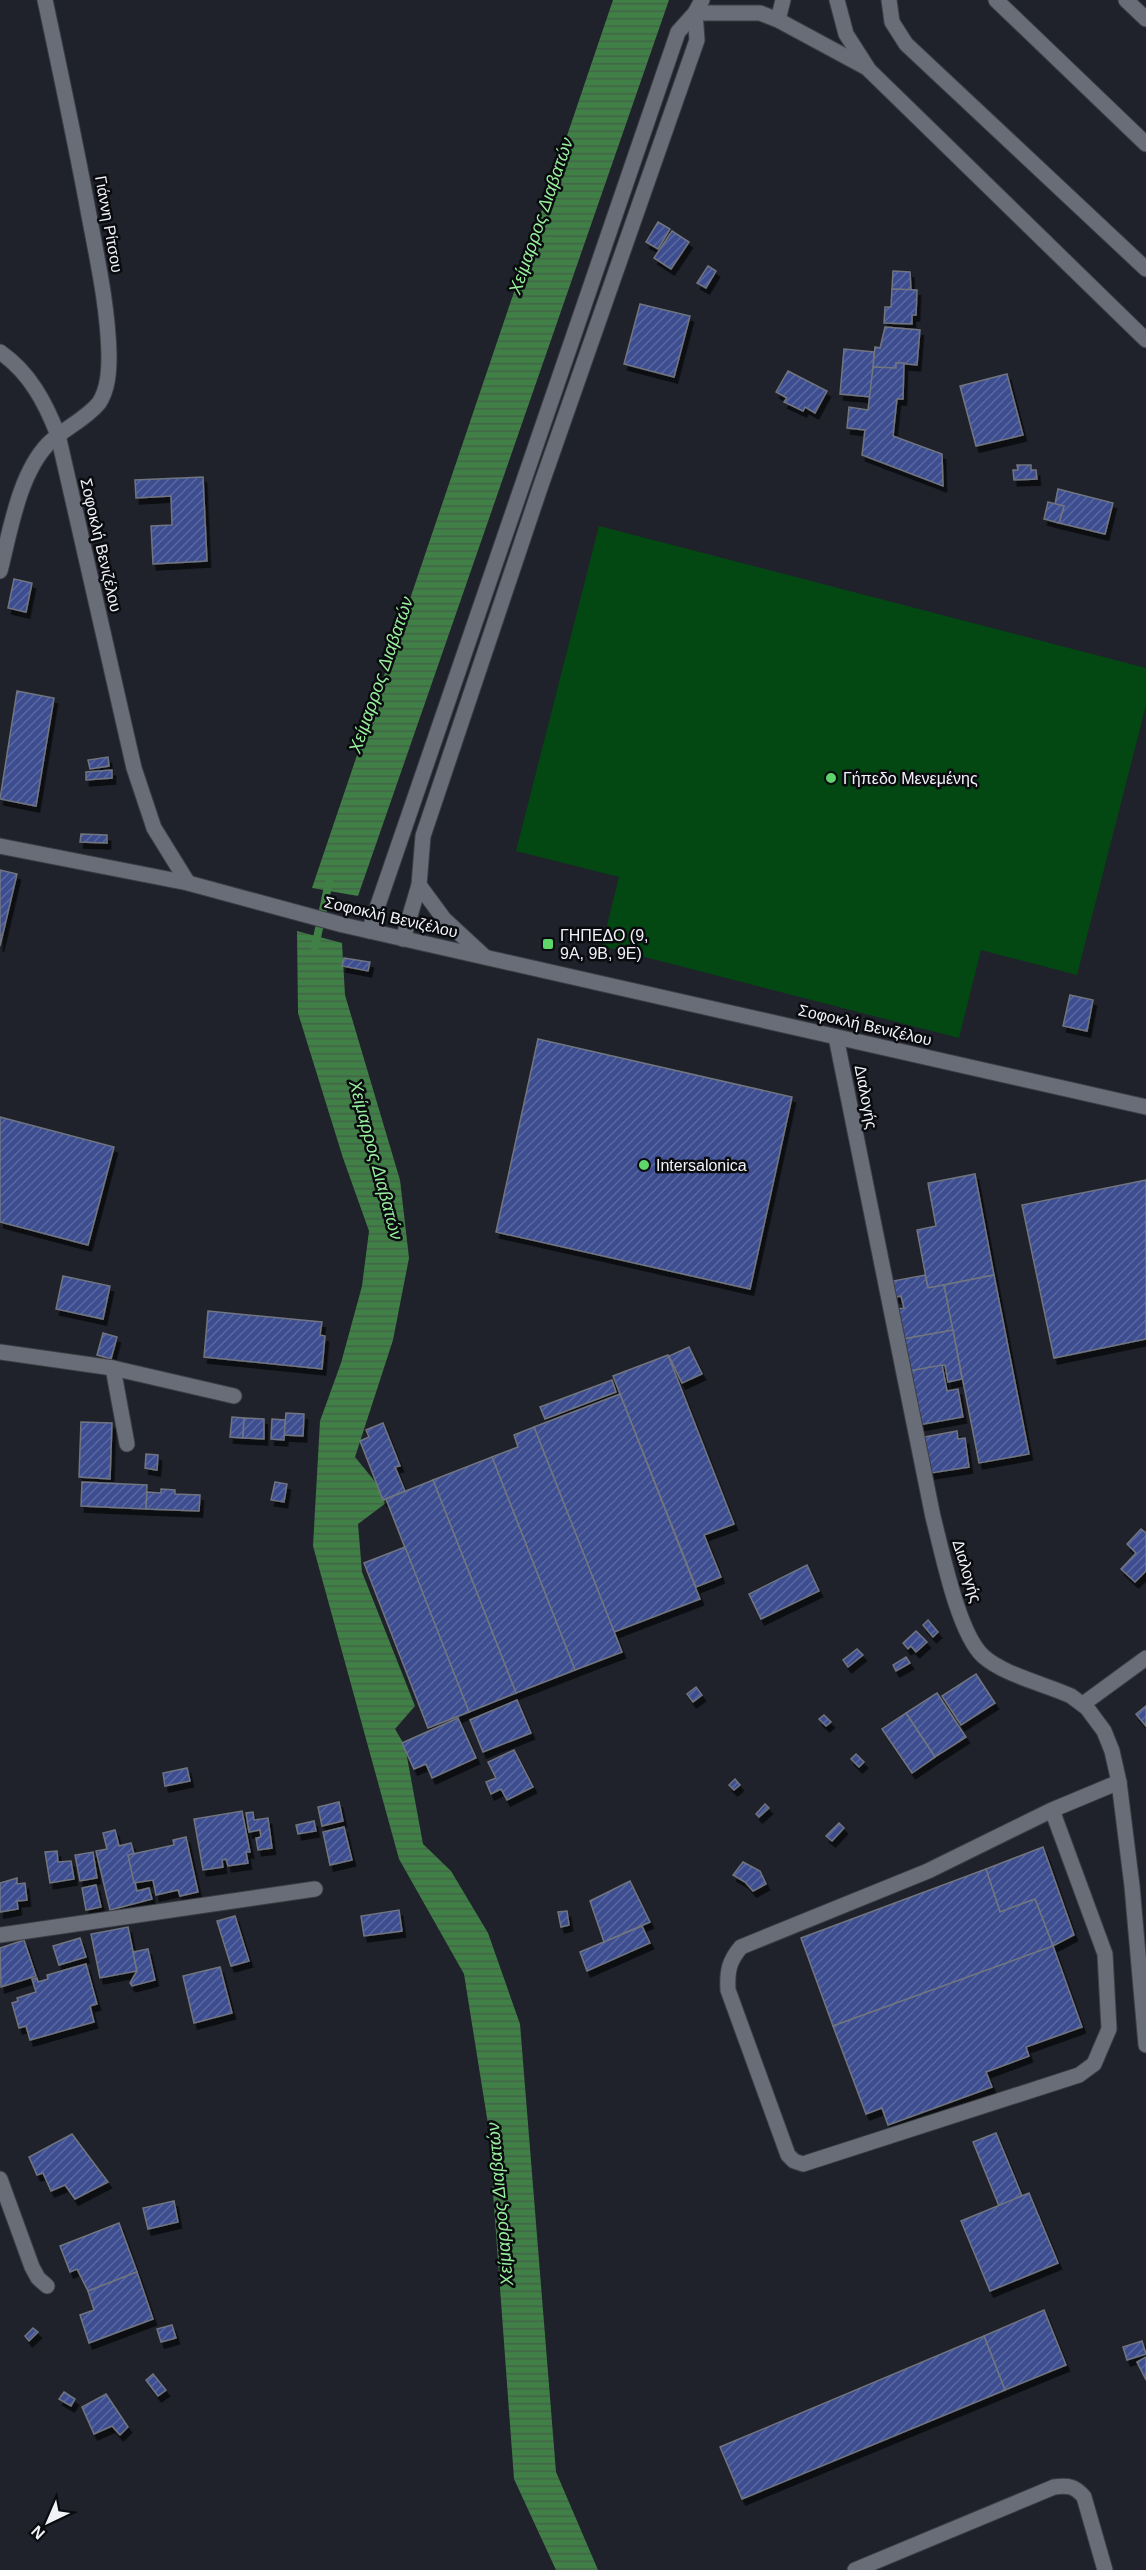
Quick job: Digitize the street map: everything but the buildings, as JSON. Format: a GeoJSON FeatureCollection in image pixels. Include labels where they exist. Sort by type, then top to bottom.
{"type":"FeatureCollection","features":[{"type":"Feature","properties":{"kind":"street","name":"Γιάννη Ρίτσου"},"geometry":{"type":"LineString","coordinates":[[0,571],[28,475],[45,447],[99,404],[106,387],[109,356],[96,252],[45,0]]}},
{"type":"Feature","properties":{"kind":"street"},"geometry":{"type":"LineString","coordinates":[[778,20],[783,0]]}},
{"type":"Feature","properties":{"kind":"street"},"geometry":{"type":"LineString","coordinates":[[837,0],[846,34],[869,70],[1146,340]]}},
{"type":"Feature","properties":{"kind":"street"},"geometry":{"type":"LineString","coordinates":[[889,0],[892,22],[906,44],[1146,270]]}},
{"type":"Feature","properties":{"kind":"street"},"geometry":{"type":"LineString","coordinates":[[996,0],[1146,144]]}},
{"type":"Feature","properties":{"kind":"street"},"geometry":{"type":"LineString","coordinates":[[1126,0],[1146,19]]}},
{"type":"Feature","properties":{"kind":"street"},"geometry":{"type":"LineString","coordinates":[[699,6],[760,13],[778,20],[869,70]]}},
{"type":"Feature","properties":{"kind":"street"},"geometry":{"type":"LineString","coordinates":[[403,939],[419,885],[423,836],[540,488],[697,40],[699,6]]}},
{"type":"Feature","properties":{"kind":"street"},"geometry":{"type":"LineString","coordinates":[[369,931],[674,42],[678,32],[699,6]]}},
{"type":"Feature","properties":{"kind":"street","name":"Σοφοκλή Βενιζέλου"},"geometry":{"type":"LineString","coordinates":[[0,352],[32,382],[58,435],[134,768],[154,828],[188,883],[343,925],[1146,1107]]}},
{"type":"Feature","properties":{"kind":"street"},"geometry":{"type":"LineString","coordinates":[[0,846],[188,883]]}},
{"type":"Feature","properties":{"kind":"street"},"geometry":{"type":"LineString","coordinates":[[419,885],[444,919],[486,957]]}},
{"type":"Feature","properties":{"kind":"street","name":"Διαλογής"},"geometry":{"type":"LineString","coordinates":[[836,1037],[931,1508],[944,1560],[965,1626],[975,1648],[990,1660],[1071,1696],[1083,1704],[1099,1723],[1109,1741],[1119,1782],[1132,1886],[1146,2045]]}},
{"type":"Feature","properties":{"kind":"street"},"geometry":{"type":"LineString","coordinates":[[0,1352],[113,1368],[234,1396]]}},
{"type":"Feature","properties":{"kind":"street"},"geometry":{"type":"LineString","coordinates":[[113,1368],[127,1444]]}},
{"type":"Feature","properties":{"kind":"street"},"geometry":{"type":"LineString","coordinates":[[1083,1704],[1146,1658]]}},
{"type":"Feature","properties":{"kind":"street"},"geometry":{"type":"LineString","coordinates":[[1053,1810],[1105,1954],[1109,2029],[1094,2064],[1079,2075],[803,2164],[794,2161],[788,2155],[728,1989],[727,1974],[731,1959],[741,1947],[928,1871],[1053,1810],[1119,1782]]}},
{"type":"Feature","properties":{"kind":"street"},"geometry":{"type":"LineString","coordinates":[[0,1935],[315,1889]]}},
{"type":"Feature","properties":{"kind":"street"},"geometry":{"type":"LineString","coordinates":[[0,2179],[32,2267],[38,2278],[47,2286]]}},
{"type":"Feature","properties":{"kind":"street"},"geometry":{"type":"LineString","coordinates":[[855,2570],[1054,2487],[1066,2486],[1076,2487],[1084,2497],[1105,2570]]}},
{"type":"Feature","properties":{"kind":"shaded area","name":"Γήπεδο Μενεμένης"},"geometry":{"type":"Polygon","coordinates":[[[599,526],[1146,668],[1146,705],[1077,975],[981,950],[959,1038],[602,946],[619,877],[516,851],[599,526]]]}},
{"type":"Feature","properties":{"kind":"water"},"geometry":{"type":"Polygon","coordinates":[[[613,0],[669,0],[358,896],[312,888],[613,0]]]}},
{"type":"Feature","properties":{"kind":"water"},"geometry":{"type":"Polygon","coordinates":[[[297,931],[342,943],[345,995],[400,1180],[409,1258],[393,1340],[355,1457],[390,1500],[358,1524],[362,1572],[415,1706],[395,1729],[405,1746],[423,1844],[451,1871],[488,1933],[520,2024],[556,2472],[598,2570],[556,2570],[514,2479],[488,2124],[464,1974],[399,1859],[313,1546],[320,1421],[341,1363],[362,1286],[369,1231],[343,1158],[298,1013],[297,931]]]}},
{"type":"Feature","properties":{"kind":"waterway","name":"Χείμαρρος Διαβατών"},"geometry":{"type":"LineString","coordinates":[[315,947],[329,882]]}},
{"type":"Feature","properties":{"kind":"place","name":"Γήπεδο Μενεμένης"},"geometry":{"type":"Point","coordinates":[831,778]}},
{"type":"Feature","properties":{"kind":"place","name":"ΓΗΠΕΔΟ (9, 9Α, 9Β, 9Ε)"},"geometry":{"type":"Point","coordinates":[548,944]}},
{"type":"Feature","properties":{"kind":"place","name":"Intersalonica"},"geometry":{"type":"Point","coordinates":[644,1165]}}]}
